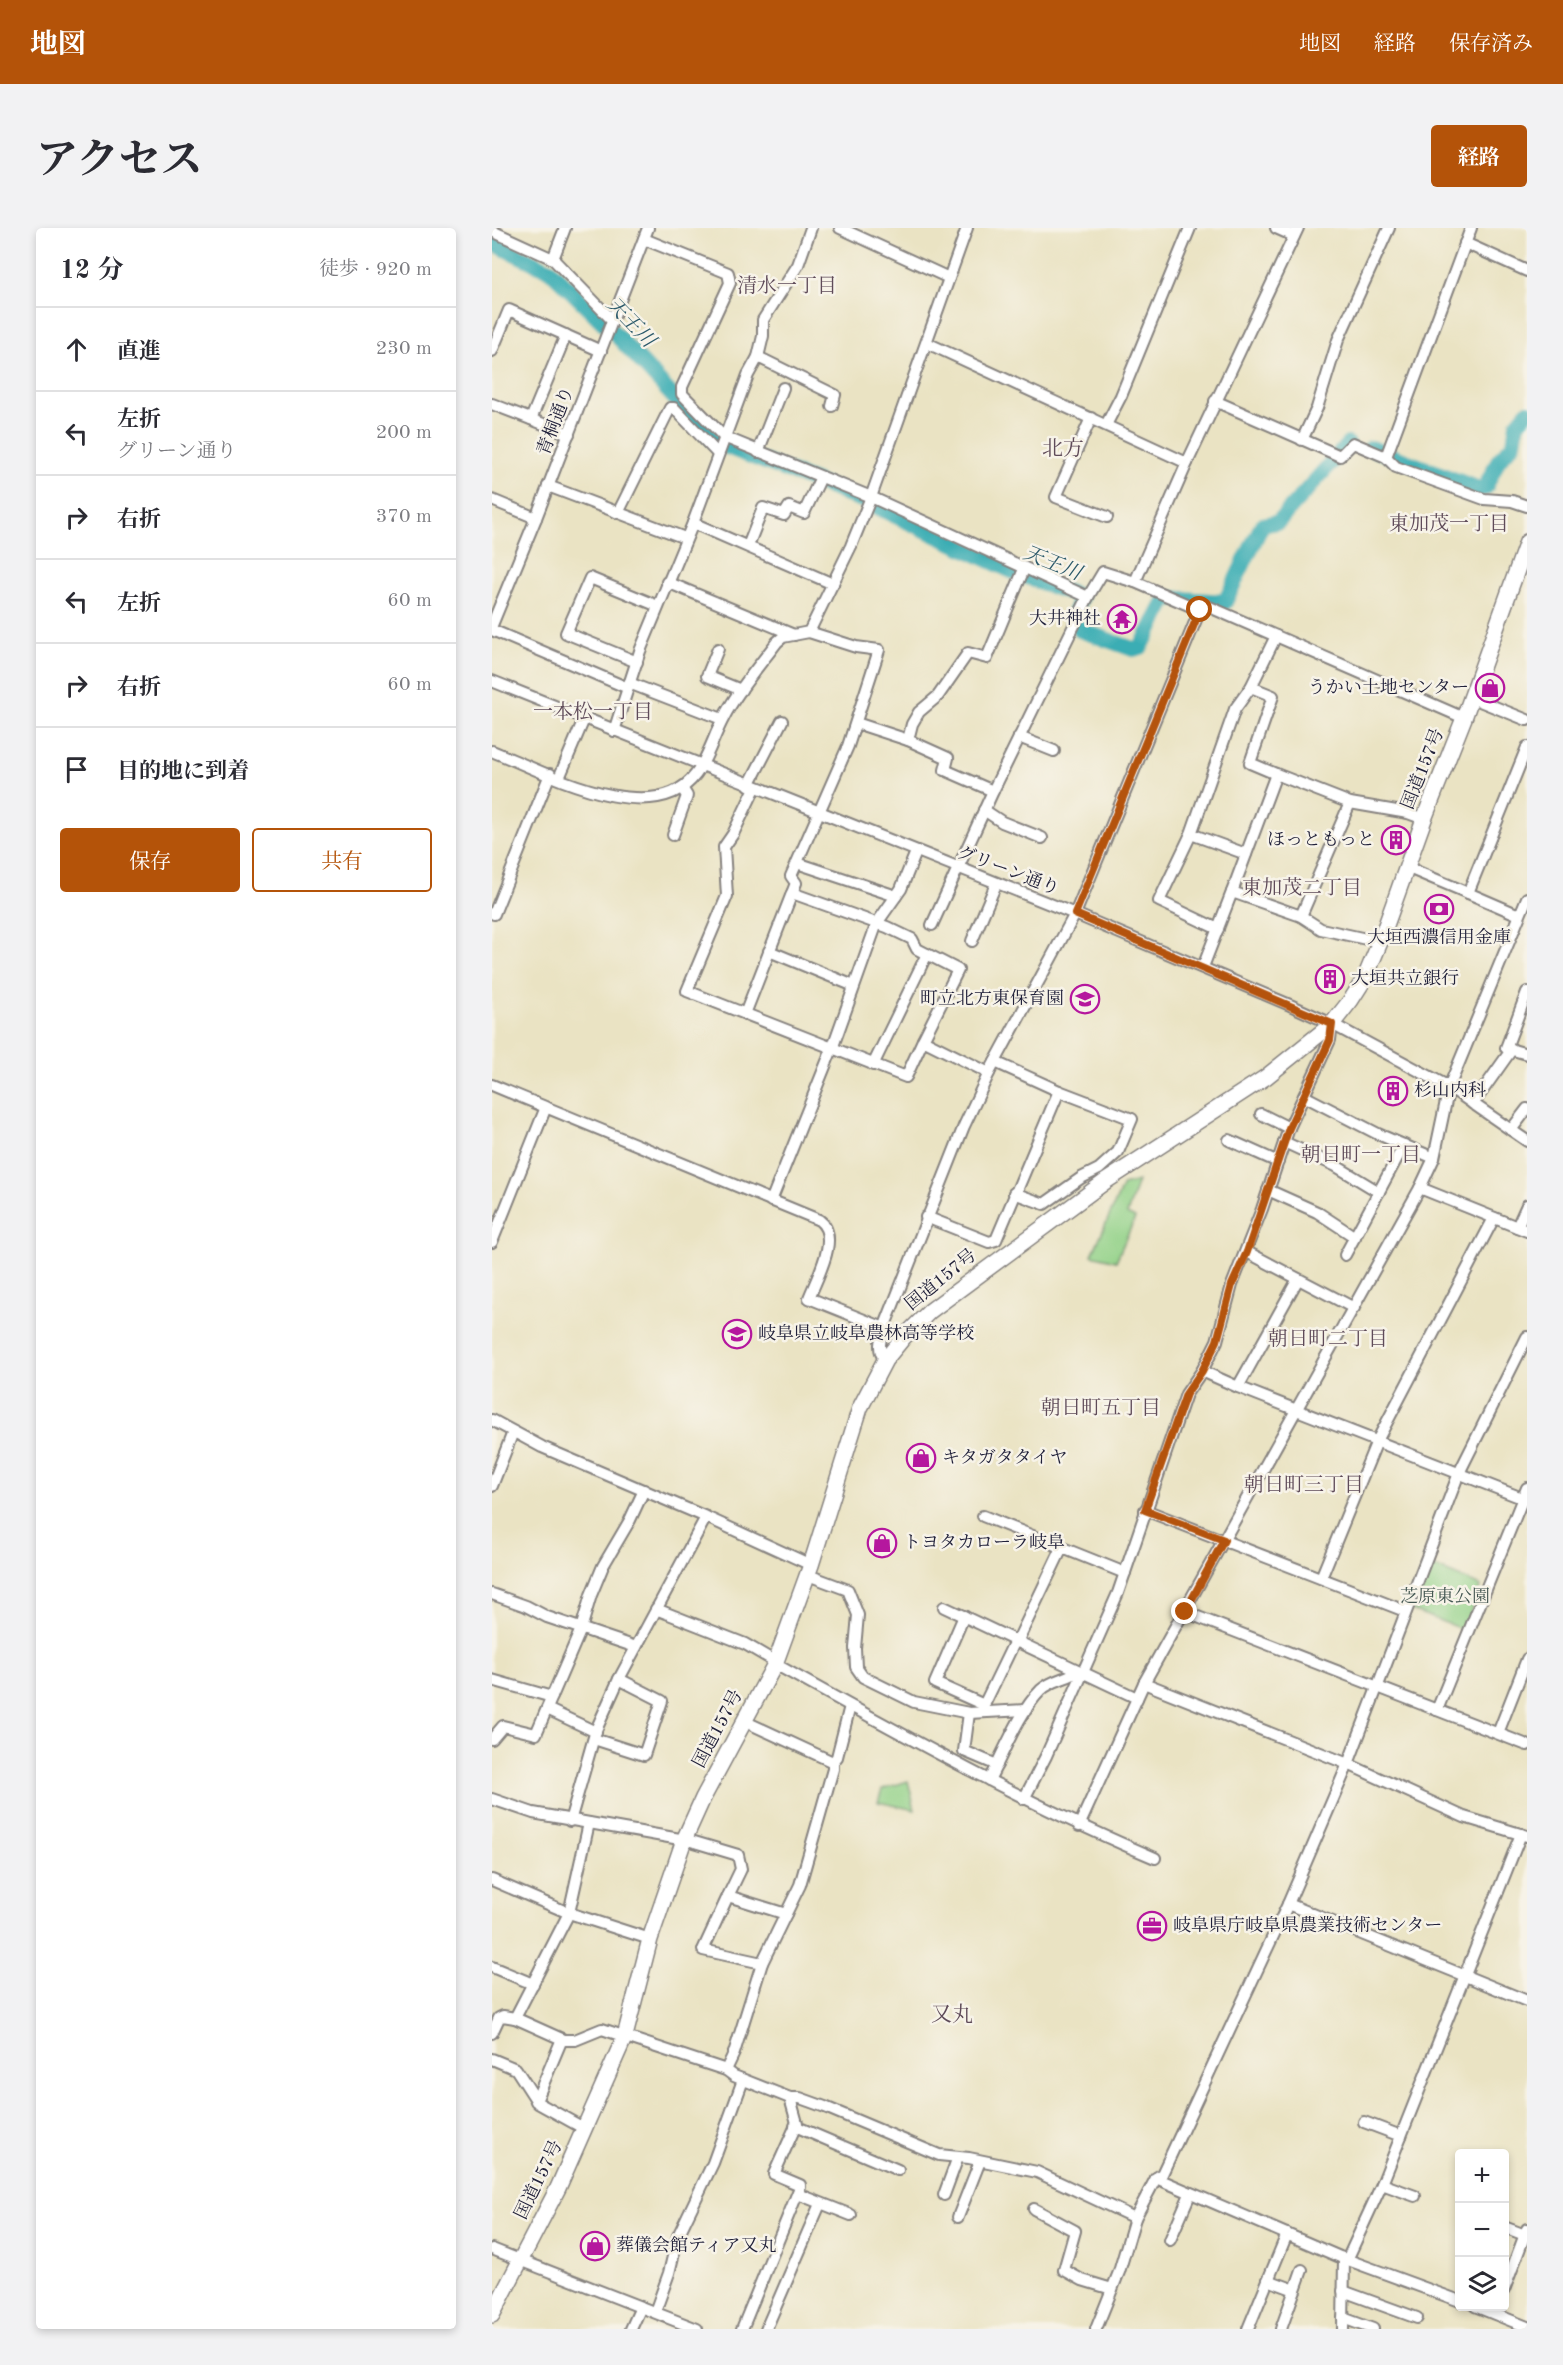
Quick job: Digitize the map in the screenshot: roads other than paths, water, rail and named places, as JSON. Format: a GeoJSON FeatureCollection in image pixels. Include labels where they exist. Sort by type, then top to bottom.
{"type":"FeatureCollection","features":[{"type":"Feature","properties":{"kind":"highway","name":"国道157号"},"geometry":{"type":"LineString","coordinates":[[492,2315],[558,2188],[625,2036],[650,1939],[684,1840],[703,1798],[776,1663],[809,1570],[860,1408],[885,1360],[930,1311],[959,1288],[1106,1180],[1266,1077],[1332,1024],[1351,1000],[1365,978],[1380,942],[1527,542]]}},
{"type":"Feature","properties":{"kind":"street"},"geometry":{"type":"LineString","coordinates":[[553,259],[565,228]]}},
{"type":"Feature","properties":{"kind":"street","name":"青桐通り"},"geometry":{"type":"LineString","coordinates":[[493,617],[536,518],[648,228]]}},
{"type":"Feature","properties":{"kind":"street"},"geometry":{"type":"LineString","coordinates":[[615,731],[628,685],[667,582],[693,523],[748,375],[758,357],[763,336],[763,320],[798,265],[811,228]]}},
{"type":"Feature","properties":{"kind":"street"},"geometry":{"type":"LineString","coordinates":[[840,228],[949,278]]}},
{"type":"Feature","properties":{"kind":"street"},"geometry":{"type":"LineString","coordinates":[[809,632],[872,497],[967,228]]}},
{"type":"Feature","properties":{"kind":"street"},"geometry":{"type":"LineString","coordinates":[[1106,425],[1121,396],[1190,228]]}},
{"type":"Feature","properties":{"kind":"street"},"geometry":{"type":"LineString","coordinates":[[1135,582],[1215,401],[1296,232],[1276,228]]}},
{"type":"Feature","properties":{"kind":"street"},"geometry":{"type":"LineString","coordinates":[[1302,440],[1317,408],[1338,340],[1389,228]]}},
{"type":"Feature","properties":{"kind":"street"},"geometry":{"type":"LineString","coordinates":[[1386,457],[1471,228]]}},
{"type":"Feature","properties":{"kind":"street"},"geometry":{"type":"LineString","coordinates":[[492,231],[553,259],[613,321]]}},
{"type":"Feature","properties":{"kind":"street"},"geometry":{"type":"LineString","coordinates":[[644,239],[728,273],[729,283],[682,387],[682,394],[724,437],[872,497],[1088,597]]}},
{"type":"Feature","properties":{"kind":"street"},"geometry":{"type":"LineString","coordinates":[[1465,243],[1527,272]]}},
{"type":"Feature","properties":{"kind":"street"},"geometry":{"type":"LineString","coordinates":[[492,351],[509,310],[602,351]]}},
{"type":"Feature","properties":{"kind":"street"},"geometry":{"type":"LineString","coordinates":[[531,419],[566,335]]}},
{"type":"Feature","properties":{"kind":"street"},"geometry":{"type":"LineString","coordinates":[[927,343],[1187,463]]}},
{"type":"Feature","properties":{"kind":"street"},"geometry":{"type":"LineString","coordinates":[[758,357],[836,395],[832,406]]}},
{"type":"Feature","properties":{"kind":"street"},"geometry":{"type":"LineString","coordinates":[[758,452],[783,388]]}},
{"type":"Feature","properties":{"kind":"street"},"geometry":{"type":"LineString","coordinates":[[1215,401],[1340,456],[1353,443],[1386,457],[1396,467],[1484,499],[1512,501],[1527,506]]}},
{"type":"Feature","properties":{"kind":"street"},"geometry":{"type":"LineString","coordinates":[[492,404],[569,434]]}},
{"type":"Feature","properties":{"kind":"street"},"geometry":{"type":"LineString","coordinates":[[618,513],[670,408],[674,408],[718,454]]}},
{"type":"Feature","properties":{"kind":"street"},"geometry":{"type":"LineString","coordinates":[[1091,418],[1056,497],[1107,517]]}},
{"type":"Feature","properties":{"kind":"street"},"geometry":{"type":"LineString","coordinates":[[748,546],[764,508],[784,515],[789,507],[804,513],[821,477]]}},
{"type":"Feature","properties":{"kind":"street"},"geometry":{"type":"LineString","coordinates":[[548,486],[685,538]]}},
{"type":"Feature","properties":{"kind":"street"},"geometry":{"type":"LineString","coordinates":[[492,500],[536,518]]}},
{"type":"Feature","properties":{"kind":"street"},"geometry":{"type":"LineString","coordinates":[[693,523],[833,584]]}},
{"type":"Feature","properties":{"kind":"street"},"geometry":{"type":"LineString","coordinates":[[908,740],[912,724],[919,712],[938,696],[968,653],[987,658],[1024,569]]}},
{"type":"Feature","properties":{"kind":"street"},"geometry":{"type":"LineString","coordinates":[[932,925],[993,790],[1088,597],[1103,572],[1135,582],[1200,610]]}},
{"type":"Feature","properties":{"kind":"street"},"geometry":{"type":"LineString","coordinates":[[637,662],[566,633],[590,578],[658,606]]}},
{"type":"Feature","properties":{"kind":"street"},"geometry":{"type":"LineString","coordinates":[[667,582],[796,635]]}},
{"type":"Feature","properties":{"kind":"street"},"geometry":{"type":"LineString","coordinates":[[885,1360],[880,1354],[884,1328],[957,1141],[989,1073],[1075,914],[1200,610],[1205,605],[1221,610],[1464,718]]}},
{"type":"Feature","properties":{"kind":"street"},"geometry":{"type":"LineString","coordinates":[[492,630],[722,720]]}},
{"type":"Feature","properties":{"kind":"street"},"geometry":{"type":"LineString","coordinates":[[492,751],[595,792],[620,796],[659,797],[682,788],[696,775],[722,720],[741,690],[783,636],[809,632],[856,647],[879,650],[855,723],[820,813],[791,876],[796,883],[745,1014]]}},
{"type":"Feature","properties":{"kind":"street"},"geometry":{"type":"LineString","coordinates":[[1218,929],[1159,901],[1191,834],[1235,709],[1251,687],[1276,636]]}},
{"type":"Feature","properties":{"kind":"street"},"geometry":{"type":"LineString","coordinates":[[718,649],[707,676],[741,690]]}},
{"type":"Feature","properties":{"kind":"street","name":"グリーン通り"},"geometry":{"type":"LineString","coordinates":[[492,681],[957,869],[1075,914],[1332,1024],[1449,1087],[1527,1140]]}},
{"type":"Feature","properties":{"kind":"street"},"geometry":{"type":"LineString","coordinates":[[1251,687],[1273,696],[1250,763],[1350,803],[1408,813],[1424,819]]}},
{"type":"Feature","properties":{"kind":"street"},"geometry":{"type":"LineString","coordinates":[[1470,698],[1527,720]]}},
{"type":"Feature","properties":{"kind":"street"},"geometry":{"type":"LineString","coordinates":[[492,914],[494,914],[554,776],[584,719]]}},
{"type":"Feature","properties":{"kind":"street"},"geometry":{"type":"LineString","coordinates":[[782,721],[733,834],[724,847],[727,896],[687,991],[906,1077],[958,970],[917,949],[912,939],[877,923],[792,893]]}},
{"type":"Feature","properties":{"kind":"street"},"geometry":{"type":"LineString","coordinates":[[855,723],[908,740],[948,758],[945,770],[993,790]]}},
{"type":"Feature","properties":{"kind":"street"},"geometry":{"type":"LineString","coordinates":[[1019,737],[1054,751]]}},
{"type":"Feature","properties":{"kind":"street"},"geometry":{"type":"LineString","coordinates":[[1468,892],[1527,747]]}},
{"type":"Feature","properties":{"kind":"street"},"geometry":{"type":"LineString","coordinates":[[1203,967],[1276,774]]}},
{"type":"Feature","properties":{"kind":"street"},"geometry":{"type":"LineString","coordinates":[[673,835],[687,796],[682,788]]}},
{"type":"Feature","properties":{"kind":"street"},"geometry":{"type":"LineString","coordinates":[[1301,916],[1350,803]]}},
{"type":"Feature","properties":{"kind":"street"},"geometry":{"type":"LineString","coordinates":[[984,810],[1002,822],[1042,838]]}},
{"type":"Feature","properties":{"kind":"street"},"geometry":{"type":"LineString","coordinates":[[1191,834],[1246,854]]}},
{"type":"Feature","properties":{"kind":"street"},"geometry":{"type":"LineString","coordinates":[[771,1201],[832,1049],[877,923],[902,889],[916,852]]}},
{"type":"Feature","properties":{"kind":"street"},"geometry":{"type":"LineString","coordinates":[[797,863],[896,896]]}},
{"type":"Feature","properties":{"kind":"street"},"geometry":{"type":"LineString","coordinates":[[1406,867],[1520,915]]}},
{"type":"Feature","properties":{"kind":"street"},"geometry":{"type":"LineString","coordinates":[[972,941],[996,884]]}},
{"type":"Feature","properties":{"kind":"street"},"geometry":{"type":"LineString","coordinates":[[1232,892],[1301,916],[1321,929],[1380,942]]}},
{"type":"Feature","properties":{"kind":"street"},"geometry":{"type":"LineString","coordinates":[[1079,1826],[1144,1683],[1420,1188],[1434,1158],[1449,1087],[1527,898]]}},
{"type":"Feature","properties":{"kind":"street"},"geometry":{"type":"LineString","coordinates":[[769,951],[854,986]]}},
{"type":"Feature","properties":{"kind":"street"},"geometry":{"type":"LineString","coordinates":[[873,1065],[927,954]]}},
{"type":"Feature","properties":{"kind":"street"},"geometry":{"type":"LineString","coordinates":[[1527,992],[1506,1048],[1527,1054]]}},
{"type":"Feature","properties":{"kind":"street"},"geometry":{"type":"LineString","coordinates":[[1024,1799],[1046,1756],[1080,1672],[1125,1573],[1186,1394],[1202,1371],[1217,1341],[1232,1285],[1247,1252],[1289,1128],[1330,1040],[1332,1024]]}},
{"type":"Feature","properties":{"kind":"street"},"geometry":{"type":"LineString","coordinates":[[923,1040],[989,1073]]}},
{"type":"Feature","properties":{"kind":"street"},"geometry":{"type":"LineString","coordinates":[[1473,1104],[1512,1049]]}},
{"type":"Feature","properties":{"kind":"street"},"geometry":{"type":"LineString","coordinates":[[995,1062],[1059,1091],[1132,1119],[1118,1152],[1099,1168],[1044,1204],[1014,1193]]}},
{"type":"Feature","properties":{"kind":"street"},"geometry":{"type":"LineString","coordinates":[[492,1085],[819,1220],[826,1225],[830,1233],[829,1245],[809,1298],[884,1328]]}},
{"type":"Feature","properties":{"kind":"street"},"geometry":{"type":"LineString","coordinates":[[926,1218],[989,1242],[996,1239],[1059,1091]]}},
{"type":"Feature","properties":{"kind":"street"},"geometry":{"type":"LineString","coordinates":[[1304,1096],[1434,1158]]}},
{"type":"Feature","properties":{"kind":"street"},"geometry":{"type":"LineString","coordinates":[[492,1242],[546,1107]]}},
{"type":"Feature","properties":{"kind":"street"},"geometry":{"type":"LineString","coordinates":[[1511,1130],[1527,1109]]}},
{"type":"Feature","properties":{"kind":"street"},"geometry":{"type":"LineString","coordinates":[[1261,1114],[1289,1128]]}},
{"type":"Feature","properties":{"kind":"street"},"geometry":{"type":"LineString","coordinates":[[1229,1140],[1278,1162]]}},
{"type":"Feature","properties":{"kind":"street"},"geometry":{"type":"LineString","coordinates":[[1284,1142],[1336,1166],[1379,1192]]}},
{"type":"Feature","properties":{"kind":"street"},"geometry":{"type":"LineString","coordinates":[[1345,1255],[1404,1145]]}},
{"type":"Feature","properties":{"kind":"street"},"geometry":{"type":"LineString","coordinates":[[1420,1188],[1522,1229],[1527,1206]]}},
{"type":"Feature","properties":{"kind":"street"},"geometry":{"type":"LineString","coordinates":[[1268,1190],[1317,1212],[1355,1237]]}},
{"type":"Feature","properties":{"kind":"street"},"geometry":{"type":"LineString","coordinates":[[1322,1578],[1377,1441],[1494,1218]]}},
{"type":"Feature","properties":{"kind":"street"},"geometry":{"type":"LineString","coordinates":[[1247,1252],[1354,1308]]}},
{"type":"Feature","properties":{"kind":"street"},"geometry":{"type":"LineString","coordinates":[[1238,1387],[1298,1279]]}},
{"type":"Feature","properties":{"kind":"street"},"geometry":{"type":"LineString","coordinates":[[1096,2329],[1112,2289],[1135,2218],[1156,2178],[1162,2174],[1288,1904],[1348,1764],[1459,1473],[1527,1337]]}},
{"type":"Feature","properties":{"kind":"street"},"geometry":{"type":"LineString","coordinates":[[1202,1371],[1459,1473],[1525,1495],[1437,1710]]}},
{"type":"Feature","properties":{"kind":"street"},"geometry":{"type":"LineString","coordinates":[[492,1420],[542,1447],[706,1517],[848,1590],[858,1616],[856,1667],[863,1677],[914,1702],[969,1713],[1026,1710]]}},
{"type":"Feature","properties":{"kind":"street"},"geometry":{"type":"LineString","coordinates":[[492,1486],[513,1432]]}},
{"type":"Feature","properties":{"kind":"street"},"geometry":{"type":"LineString","coordinates":[[492,1739],[503,1726],[536,1734],[581,1629],[603,1566],[630,1520],[644,1490]]}},
{"type":"Feature","properties":{"kind":"street"},"geometry":{"type":"LineString","coordinates":[[1145,1510],[1405,1611]]}},
{"type":"Feature","properties":{"kind":"street"},"geometry":{"type":"LineString","coordinates":[[983,1516],[1125,1573]]}},
{"type":"Feature","properties":{"kind":"street"},"geometry":{"type":"LineString","coordinates":[[570,1821],[595,1735],[619,1679],[706,1517]]}},
{"type":"Feature","properties":{"kind":"street"},"geometry":{"type":"LineString","coordinates":[[964,1616],[935,1683],[984,1705],[1062,1548]]}},
{"type":"Feature","properties":{"kind":"street"},"geometry":{"type":"LineString","coordinates":[[492,1594],[526,1606],[547,1617],[636,1647]]}},
{"type":"Feature","properties":{"kind":"street"},"geometry":{"type":"LineString","coordinates":[[944,1608],[1137,1698]]}},
{"type":"Feature","properties":{"kind":"street"},"geometry":{"type":"LineString","coordinates":[[656,1609],[745,1644],[850,1706],[1024,1799],[1079,1826],[1155,1858]]}},
{"type":"Feature","properties":{"kind":"street"},"geometry":{"type":"LineString","coordinates":[[1185,1612],[1527,1745]]}},
{"type":"Feature","properties":{"kind":"street"},"geometry":{"type":"LineString","coordinates":[[1498,1733],[1527,1659]]}},
{"type":"Feature","properties":{"kind":"street"},"geometry":{"type":"LineString","coordinates":[[989,1780],[1026,1710],[1041,1690],[1056,1679],[1080,1672]]}},
{"type":"Feature","properties":{"kind":"street"},"geometry":{"type":"LineString","coordinates":[[547,1709],[595,1735],[644,1755],[662,1701],[619,1679]]}},
{"type":"Feature","properties":{"kind":"street"},"geometry":{"type":"LineString","coordinates":[[492,1680],[552,1697]]}},
{"type":"Feature","properties":{"kind":"street"},"geometry":{"type":"LineString","coordinates":[[1144,1683],[1348,1764],[1464,1817],[1524,1835],[1464,1975],[1382,2184],[1345,2260],[1343,2323],[1373,2329]]}},
{"type":"Feature","properties":{"kind":"street"},"geometry":{"type":"LineString","coordinates":[[726,2070],[734,2053],[762,1963],[800,1886],[850,1706]]}},
{"type":"Feature","properties":{"kind":"street"},"geometry":{"type":"LineString","coordinates":[[969,1713],[964,1750],[997,1765]]}},
{"type":"Feature","properties":{"kind":"street"},"geometry":{"type":"LineString","coordinates":[[744,1721],[833,1762]]}},
{"type":"Feature","properties":{"kind":"street"},"geometry":{"type":"LineString","coordinates":[[492,1799],[533,1813],[684,1840],[738,1855],[741,1869],[703,1950],[762,1963]]}},
{"type":"Feature","properties":{"kind":"street"},"geometry":{"type":"LineString","coordinates":[[515,2018],[569,1913],[589,1823]]}},
{"type":"Feature","properties":{"kind":"street"},"geometry":{"type":"LineString","coordinates":[[492,1880],[569,1913],[650,1939]]}},
{"type":"Feature","properties":{"kind":"street"},"geometry":{"type":"LineString","coordinates":[[728,1896],[786,1914]]}},
{"type":"Feature","properties":{"kind":"street"},"geometry":{"type":"LineString","coordinates":[[1288,1904],[1527,2001]]}},
{"type":"Feature","properties":{"kind":"street"},"geometry":{"type":"LineString","coordinates":[[492,1966],[532,1984]]}},
{"type":"Feature","properties":{"kind":"street"},"geometry":{"type":"LineString","coordinates":[[492,2033],[499,2018],[515,2018],[562,2039],[575,2040],[602,2029],[726,2070],[743,2080],[790,2098],[800,2098],[825,2107],[939,2156],[958,2157],[1037,2172],[1135,2218]]}},
{"type":"Feature","properties":{"kind":"street"},"geometry":{"type":"LineString","coordinates":[[536,2101],[562,2039]]}},
{"type":"Feature","properties":{"kind":"street"},"geometry":{"type":"LineString","coordinates":[[492,2059],[516,2069],[536,2101],[585,2129]]}},
{"type":"Feature","properties":{"kind":"street"},"geometry":{"type":"LineString","coordinates":[[655,2312],[669,2273],[678,2235],[713,2163],[743,2080]]}},
{"type":"Feature","properties":{"kind":"street"},"geometry":{"type":"LineString","coordinates":[[742,2329],[800,2185],[774,2174],[795,2126],[796,2120],[790,2098]]}},
{"type":"Feature","properties":{"kind":"street"},"geometry":{"type":"LineString","coordinates":[[1364,2122],[1401,2136]]}},
{"type":"Feature","properties":{"kind":"street"},"geometry":{"type":"LineString","coordinates":[[795,2126],[898,2170]]}},
{"type":"Feature","properties":{"kind":"street"},"geometry":{"type":"LineString","coordinates":[[944,2195],[958,2157]]}},
{"type":"Feature","properties":{"kind":"street"},"geometry":{"type":"LineString","coordinates":[[958,2217],[980,2161]]}},
{"type":"Feature","properties":{"kind":"street"},"geometry":{"type":"LineString","coordinates":[[1156,2178],[1345,2260],[1455,2299]]}},
{"type":"Feature","properties":{"kind":"street"},"geometry":{"type":"LineString","coordinates":[[1382,2184],[1415,2196]]}},
{"type":"Feature","properties":{"kind":"street"},"geometry":{"type":"LineString","coordinates":[[798,2194],[851,2215]]}},
{"type":"Feature","properties":{"kind":"street"},"geometry":{"type":"LineString","coordinates":[[1170,2240],[1190,2194]]}},
{"type":"Feature","properties":{"kind":"street"},"geometry":{"type":"LineString","coordinates":[[766,2329],[820,2204]]}},
{"type":"Feature","properties":{"kind":"street"},"geometry":{"type":"LineString","coordinates":[[1034,2209],[1075,2231],[1064,2270],[1082,2280],[1112,2289]]}},
{"type":"Feature","properties":{"kind":"street"},"geometry":{"type":"LineString","coordinates":[[1509,2228],[1526,2232],[1509,2277]]}},
{"type":"Feature","properties":{"kind":"street"},"geometry":{"type":"LineString","coordinates":[[1248,2329],[1287,2234]]}},
{"type":"Feature","properties":{"kind":"street"},"geometry":{"type":"LineString","coordinates":[[492,2249],[655,2312],[684,2327],[697,2329]]}},
{"type":"Feature","properties":{"kind":"street"},"geometry":{"type":"LineString","coordinates":[[1281,2329],[1302,2270]]}},
{"type":"Feature","properties":{"kind":"street"},"geometry":{"type":"LineString","coordinates":[[1268,2280],[1294,2290]]}},
{"type":"Feature","properties":{"kind":"street"},"geometry":{"type":"LineString","coordinates":[[1343,2291],[1417,2318]]}},
{"type":"Feature","properties":{"kind":"street"},"geometry":{"type":"LineString","coordinates":[[631,2329],[641,2307]]}},
{"type":"Feature","properties":{"kind":"street"},"geometry":{"type":"LineString","coordinates":[[1498,2311],[1522,2327]]}},
{"type":"Feature","properties":{"kind":"waterway","name":"天王川"},"geometry":{"type":"LineString","coordinates":[[492,243],[550,270],[618,337],[715,442],[862,500],[1014,572],[1081,597],[1072,618],[1080,630],[1133,649],[1141,647],[1167,598],[1225,602],[1262,525],[1278,522],[1348,444]]}},
{"type":"Feature","properties":{"kind":"waterway","name":"天王川"},"geometry":{"type":"LineString","coordinates":[[1371,448],[1479,489],[1485,488],[1498,461],[1514,443],[1517,424],[1527,412]]}},
{"type":"Feature","properties":{"kind":"waterway"},"geometry":{"type":"LineString","coordinates":[[492,2241],[499,2243]]}},
{"type":"Feature","properties":{"kind":"place","name":"大井神社"},"geometry":{"type":"Point","coordinates":[1122,619]}},
{"type":"Feature","properties":{"kind":"place","name":"うかい土地センター"},"geometry":{"type":"Point","coordinates":[1490,688]}},
{"type":"Feature","properties":{"kind":"place","name":"ほっともっと"},"geometry":{"type":"Point","coordinates":[1396,840]}},
{"type":"Feature","properties":{"kind":"place","name":"大垣西濃信用金庫"},"geometry":{"type":"Point","coordinates":[1439,909]}},
{"type":"Feature","properties":{"kind":"place","name":"大垣共立銀行"},"geometry":{"type":"Point","coordinates":[1330,979]}},
{"type":"Feature","properties":{"kind":"place","name":"町立北方東保育園"},"geometry":{"type":"Point","coordinates":[1085,999]}},
{"type":"Feature","properties":{"kind":"place","name":"杉山内科"},"geometry":{"type":"Point","coordinates":[1393,1091]}},
{"type":"Feature","properties":{"kind":"place","name":"岐阜県立岐阜農林高等学校"},"geometry":{"type":"Point","coordinates":[737,1334]}},
{"type":"Feature","properties":{"kind":"place","name":"キタガタタイヤ"},"geometry":{"type":"Point","coordinates":[921,1458]}},
{"type":"Feature","properties":{"kind":"place","name":"トヨタカローラ岐阜"},"geometry":{"type":"Point","coordinates":[882,1543]}},
{"type":"Feature","properties":{"kind":"place","name":"岐阜県庁岐阜県農業技術センター"},"geometry":{"type":"Point","coordinates":[1152,1926]}},
{"type":"Feature","properties":{"kind":"place","name":"葬儀会館ティア又丸"},"geometry":{"type":"Point","coordinates":[595,2246]}},
{"type":"Feature","properties":{"kind":"district","name":"清水一丁目"},"geometry":{"type":"Point","coordinates":[787,287]}},
{"type":"Feature","properties":{"kind":"district","name":"北方"},"geometry":{"type":"Point","coordinates":[1063,449]}},
{"type":"Feature","properties":{"kind":"district","name":"東加茂一丁目"},"geometry":{"type":"Point","coordinates":[1449,525]}},
{"type":"Feature","properties":{"kind":"district","name":"一本松一丁目"},"geometry":{"type":"Point","coordinates":[593,713]}},
{"type":"Feature","properties":{"kind":"district","name":"東加茂二丁目"},"geometry":{"type":"Point","coordinates":[1302,889]}},
{"type":"Feature","properties":{"kind":"district","name":"朝日町一丁目"},"geometry":{"type":"Point","coordinates":[1361,1156]}},
{"type":"Feature","properties":{"kind":"district","name":"朝日町二丁目"},"geometry":{"type":"Point","coordinates":[1328,1340]}},
{"type":"Feature","properties":{"kind":"district","name":"朝日町五丁目"},"geometry":{"type":"Point","coordinates":[1101,1409]}},
{"type":"Feature","properties":{"kind":"district","name":"朝日町三丁目"},"geometry":{"type":"Point","coordinates":[1304,1486]}},
{"type":"Feature","properties":{"kind":"district","name":"又丸"},"geometry":{"type":"Point","coordinates":[952,2015]}},
{"type":"Feature","properties":{"kind":"park label","name":"芝原東公園"},"geometry":{"type":"Point","coordinates":[1445,1597]}}]}
